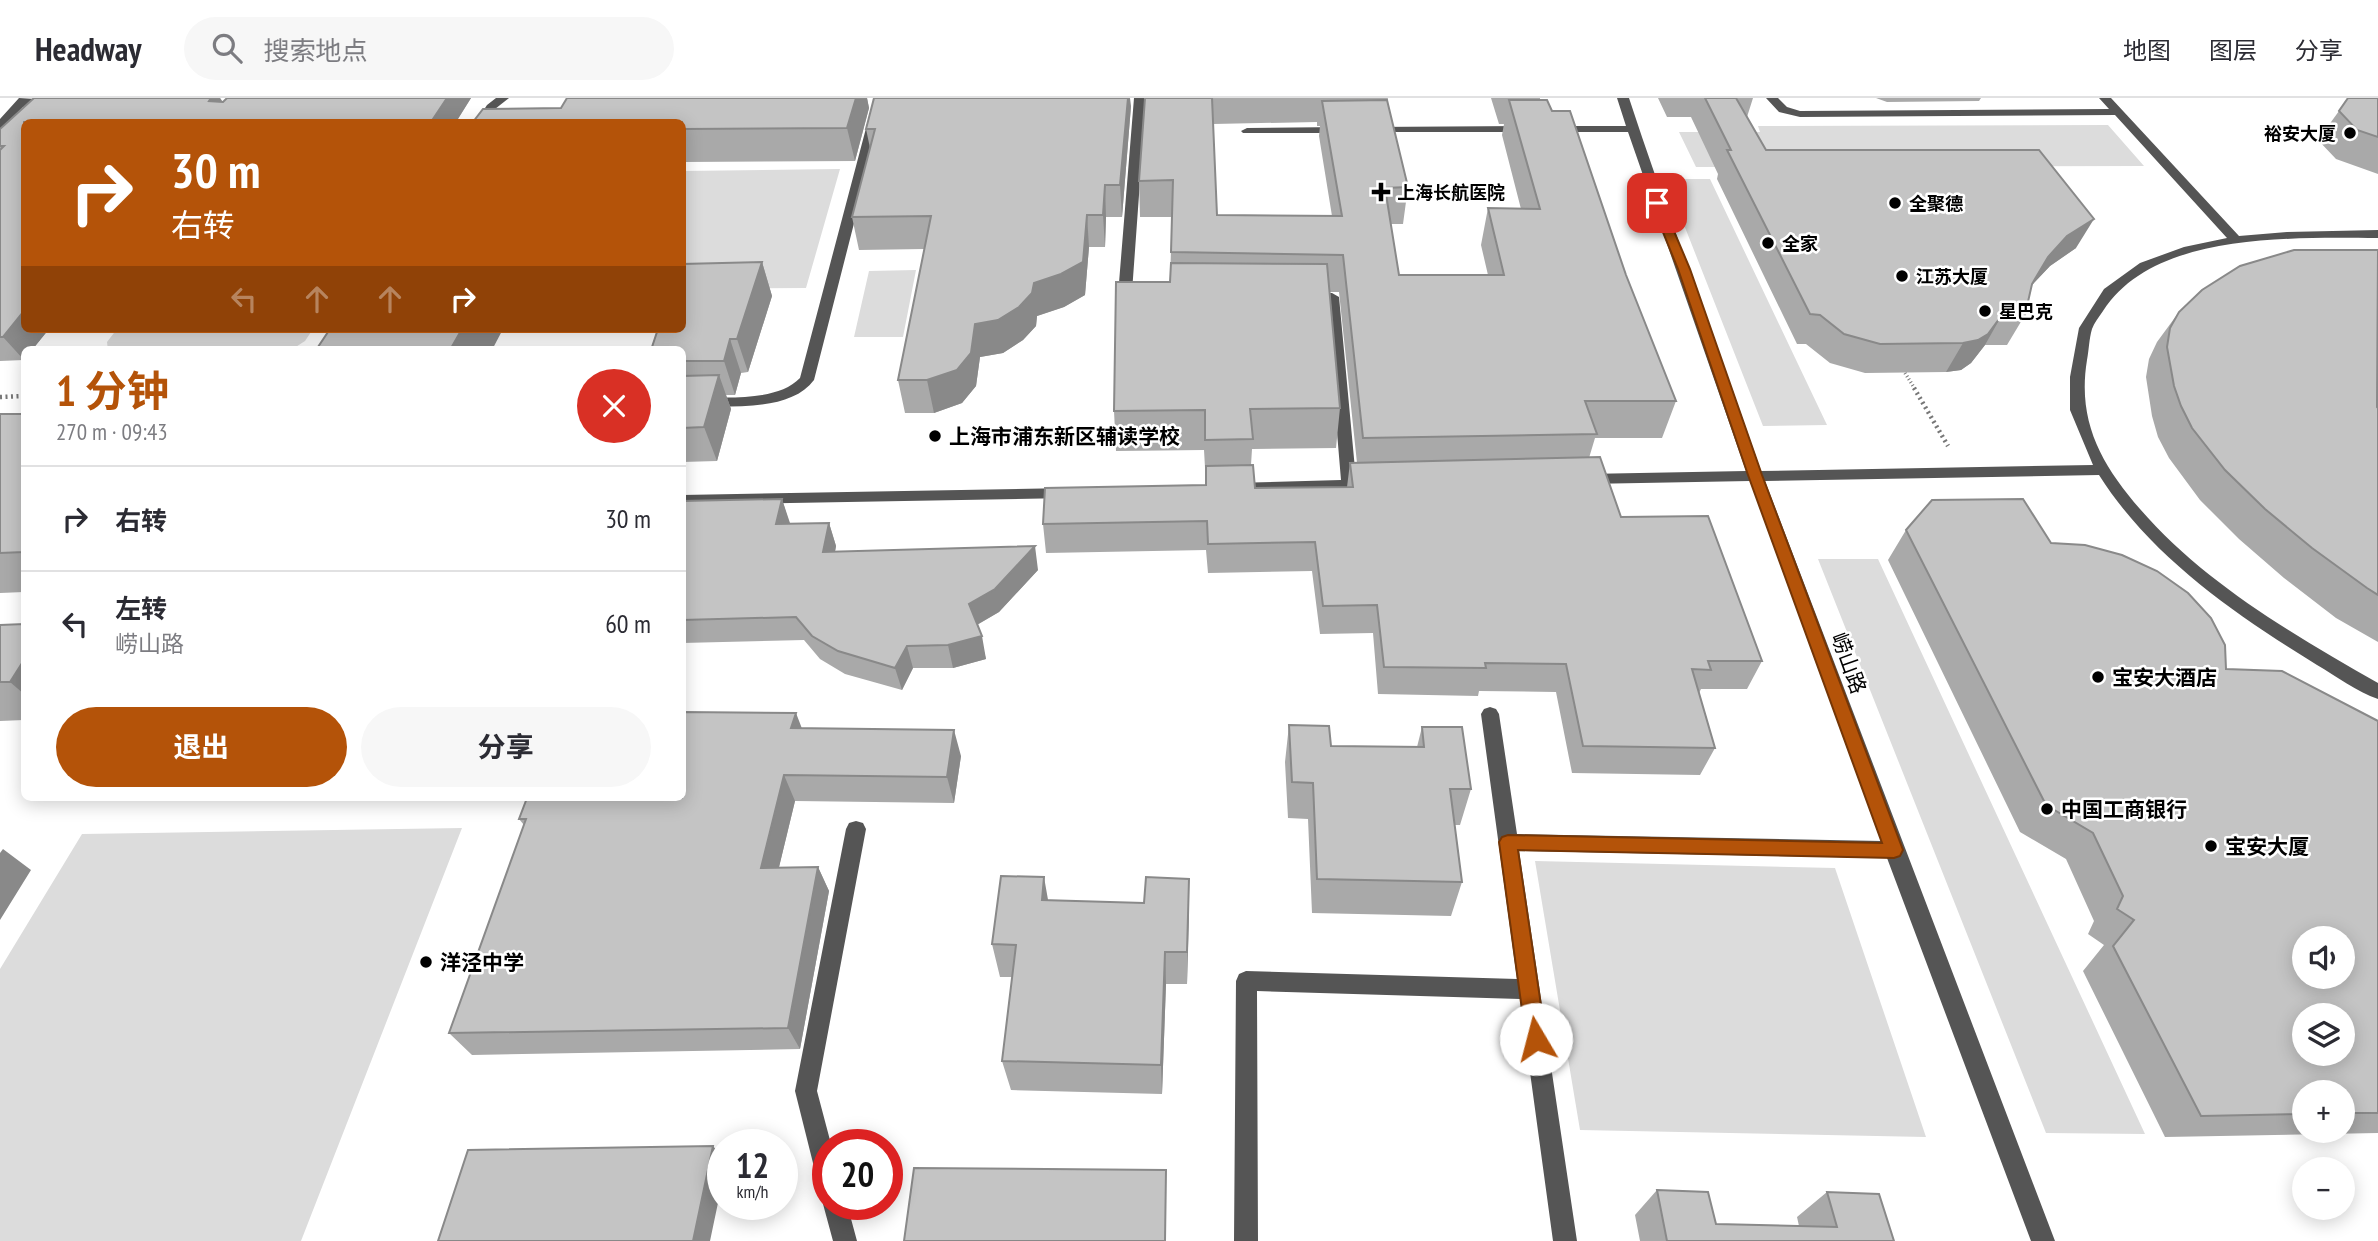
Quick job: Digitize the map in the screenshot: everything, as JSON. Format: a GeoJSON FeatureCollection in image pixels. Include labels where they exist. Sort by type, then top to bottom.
{"type":"FeatureCollection","features":[{"type":"Feature","properties":{"kind":"street"},"geometry":{"type":"LineString","coordinates":[[483,119],[491,107],[503,98]]}},
{"type":"Feature","properties":{"kind":"street"},"geometry":{"type":"LineString","coordinates":[[686,402],[774,399],[795,392],[807,380],[880,98]]}},
{"type":"Feature","properties":{"kind":"street"},"geometry":{"type":"LineString","coordinates":[[1140,98],[1125,295],[1152,296]]}},
{"type":"Feature","properties":{"kind":"street","name":"崂山路"},"geometry":{"type":"LineString","coordinates":[[1623,98],[1657,203],[1684,269],[1755,475],[2043,1241]]}},
{"type":"Feature","properties":{"kind":"street"},"geometry":{"type":"LineString","coordinates":[[1772,98],[1777,107],[1787,113],[1800,114],[2118,112]]}},
{"type":"Feature","properties":{"kind":"street"},"geometry":{"type":"LineString","coordinates":[[2105,98],[2235,239]]}},
{"type":"Feature","properties":{"kind":"street"},"geometry":{"type":"LineString","coordinates":[[0,126],[23,101],[61,103]]}},
{"type":"Feature","properties":{"kind":"street"},"geometry":{"type":"LineString","coordinates":[[1247,131],[1633,129]]}},
{"type":"Feature","properties":{"kind":"street"},"geometry":{"type":"LineString","coordinates":[[2378,234],[2235,239],[2187,250],[2142,267],[2109,290],[2087,323],[2077,362],[2077,412],[2104,470],[2146,525],[2213,585],[2298,646],[2378,692]]}},
{"type":"Feature","properties":{"kind":"street"},"geometry":{"type":"LineString","coordinates":[[1290,297],[1332,297],[1349,485]]}},
{"type":"Feature","properties":{"kind":"street"},"geometry":{"type":"LineString","coordinates":[[1564,479],[2104,470]]}},
{"type":"Feature","properties":{"kind":"street"},"geometry":{"type":"LineString","coordinates":[[1209,489],[1389,484]]}},
{"type":"Feature","properties":{"kind":"street"},"geometry":{"type":"LineString","coordinates":[[686,500],[1084,492]]}},
{"type":"Feature","properties":{"kind":"street"},"geometry":{"type":"LineString","coordinates":[[1490,714],[1565,1241]]}},
{"type":"Feature","properties":{"kind":"street"},"geometry":{"type":"LineString","coordinates":[[816,1129],[806,1091],[856,828]]}},
{"type":"Feature","properties":{"kind":"street"},"geometry":{"type":"LineString","coordinates":[[1508,842],[1894,850]]}},
{"type":"Feature","properties":{"kind":"street"},"geometry":{"type":"LineString","coordinates":[[1246,1241],[1246,981],[1529,989]]}},
{"type":"Feature","properties":{"kind":"street"},"geometry":{"type":"LineString","coordinates":[[839,1220],[845,1241]]}},
{"type":"Feature","properties":{"kind":"path"},"geometry":{"type":"LineString","coordinates":[[1905,373],[1962,471]]}},
{"type":"Feature","properties":{"kind":"path"},"geometry":{"type":"LineString","coordinates":[[0,397],[21,396]]}},
{"type":"Feature","properties":{"kind":"shaded area"},"geometry":{"type":"Polygon","coordinates":[[[2108,125],[2144,166],[1696,167],[1679,132],[1760,132],[1758,126],[2108,125]]]}},
{"type":"Feature","properties":{"kind":"shaded area"},"geometry":{"type":"Polygon","coordinates":[[[840,169],[806,288],[686,289],[686,171],[840,169]]]}},
{"type":"Feature","properties":{"kind":"shaded area"},"geometry":{"type":"Polygon","coordinates":[[[1666,179],[1710,179],[1827,425],[1763,426],[1666,179]]]}},
{"type":"Feature","properties":{"kind":"shaded area"},"geometry":{"type":"Polygon","coordinates":[[[916,270],[903,337],[854,337],[869,271],[916,270]]]}},
{"type":"Feature","properties":{"kind":"shaded area"},"geometry":{"type":"Polygon","coordinates":[[[114,333],[310,333],[297,346],[108,346],[107,342],[114,333]]]}},
{"type":"Feature","properties":{"kind":"shaded area"},"geometry":{"type":"Polygon","coordinates":[[[1818,559],[1878,559],[2145,1134],[2046,1133],[1818,559]]]}},
{"type":"Feature","properties":{"kind":"shaded area"},"geometry":{"type":"Polygon","coordinates":[[[462,828],[301,1241],[0,1241],[0,969],[82,834],[462,828]]]}},
{"type":"Feature","properties":{"kind":"shaded area"},"geometry":{"type":"Polygon","coordinates":[[[1535,861],[1835,868],[1926,1137],[1580,1130],[1535,861]]]}},
{"type":"Feature","properties":{"kind":"building"},"geometry":{"type":"Polygon","coordinates":[[[34,98],[211,98],[209,101],[223,102],[227,98],[447,98],[433,119],[21,119],[21,315],[3,337],[0,337],[0,150],[4,146],[0,146],[0,129],[34,98]]]}},
{"type":"Feature","properties":{"kind":"building"},"geometry":{"type":"Polygon","coordinates":[[[567,98],[856,98],[847,128],[686,129],[686,119],[475,119],[483,109],[561,108],[567,98]]]}},
{"type":"Feature","properties":{"kind":"building"},"geometry":{"type":"Polygon","coordinates":[[[874,98],[1128,98],[1120,185],[1105,185],[1103,215],[1087,215],[1083,262],[1061,274],[1034,283],[1032,293],[1019,307],[998,320],[975,324],[971,353],[957,370],[927,380],[898,380],[931,216],[852,217],[875,129],[866,129],[874,98]]]}},
{"type":"Feature","properties":{"kind":"building"},"geometry":{"type":"Polygon","coordinates":[[[1145,98],[1212,98],[1217,215],[1342,216],[1322,101],[1387,100],[1408,187],[1385,188],[1399,275],[1504,275],[1488,208],[1540,209],[1509,100],[1547,100],[1552,111],[1570,111],[1626,275],[1676,401],[1585,401],[1597,434],[1363,438],[1343,255],[1171,252],[1173,180],[1139,181],[1145,98]]]}},
{"type":"Feature","properties":{"kind":"building","name":"江苏大厦"},"geometry":{"type":"Polygon","coordinates":[[[1705,98],[1736,98],[1766,150],[2039,150],[2094,219],[2067,236],[2048,257],[2032,284],[2025,315],[2002,315],[1988,334],[1978,340],[1963,343],[1880,344],[1844,334],[1820,315],[1810,314],[1727,150],[1731,150],[1705,98]]]}},
{"type":"Feature","properties":{"kind":"building"},"geometry":{"type":"Polygon","coordinates":[[[2348,98],[2378,98],[2378,137],[2357,130],[2339,111],[2348,98]]]}},
{"type":"Feature","properties":{"kind":"building"},"geometry":{"type":"Polygon","coordinates":[[[2294,250],[2378,250],[2378,595],[2312,548],[2265,509],[2225,470],[2192,428],[2174,386],[2167,347],[2170,328],[2179,312],[2202,290],[2240,266],[2294,250]]]}},
{"type":"Feature","properties":{"kind":"building"},"geometry":{"type":"Polygon","coordinates":[[[762,262],[737,339],[730,339],[724,361],[686,361],[686,346],[652,346],[657,333],[686,333],[686,264],[762,262]]]}},
{"type":"Feature","properties":{"kind":"building"},"geometry":{"type":"Polygon","coordinates":[[[1171,263],[1327,264],[1340,408],[1250,409],[1253,439],[1205,440],[1205,410],[1114,411],[1116,282],[1170,282],[1171,263]]]}},
{"type":"Feature","properties":{"kind":"building"},"geometry":{"type":"Polygon","coordinates":[[[327,333],[460,333],[452,346],[319,346],[327,333]]]}},
{"type":"Feature","properties":{"kind":"building"},"geometry":{"type":"Polygon","coordinates":[[[719,375],[704,427],[686,428],[686,376],[719,375]]]}},
{"type":"Feature","properties":{"kind":"building"},"geometry":{"type":"Polygon","coordinates":[[[0,414],[21,414],[21,552],[0,553],[0,414]]]}},
{"type":"Feature","properties":{"kind":"building"},"geometry":{"type":"Polygon","coordinates":[[[1600,457],[1621,517],[1708,516],[1762,661],[1708,661],[1711,670],[1692,669],[1715,748],[1583,746],[1566,664],[1485,663],[1486,668],[1384,667],[1377,605],[1323,606],[1315,542],[1208,544],[1207,521],[1043,524],[1045,488],[1206,485],[1206,466],[1253,465],[1255,488],[1353,487],[1350,463],[1600,457]]]}},
{"type":"Feature","properties":{"kind":"building"},"geometry":{"type":"Polygon","coordinates":[[[782,499],[776,524],[829,523],[823,552],[1035,546],[995,589],[969,604],[982,636],[948,645],[907,646],[895,668],[838,651],[812,636],[796,617],[686,620],[686,501],[782,499]]]}},
{"type":"Feature","properties":{"kind":"building","name":"宝安大厦"},"geometry":{"type":"Polygon","coordinates":[[[2023,499],[2051,543],[2085,545],[2122,555],[2157,571],[2188,593],[2211,618],[2225,645],[2226,669],[2282,671],[2378,721],[2378,1113],[2355,1113],[2355,1080],[2292,1080],[2292,1114],[2201,1116],[2113,946],[2134,920],[2117,909],[2123,896],[2093,833],[2046,805],[1906,530],[1932,500],[2023,499]]]}},
{"type":"Feature","properties":{"kind":"building"},"geometry":{"type":"Polygon","coordinates":[[[21,624],[21,665],[10,682],[0,682],[0,625],[21,624]]]}},
{"type":"Feature","properties":{"kind":"building"},"geometry":{"type":"Polygon","coordinates":[[[686,712],[796,713],[791,728],[954,730],[947,777],[784,775],[761,868],[818,867],[788,1028],[449,1033],[526,819],[519,819],[526,801],[686,801],[686,712]]]}},
{"type":"Feature","properties":{"kind":"building"},"geometry":{"type":"Polygon","coordinates":[[[1289,725],[1329,726],[1331,746],[1424,747],[1422,727],[1462,727],[1471,789],[1450,789],[1462,882],[1317,879],[1313,783],[1292,782],[1289,725]]]}},
{"type":"Feature","properties":{"kind":"building"},"geometry":{"type":"Polygon","coordinates":[[[1001,876],[1044,877],[1042,900],[1144,903],[1146,877],[1189,879],[1187,952],[1165,952],[1161,1065],[1002,1061],[1016,945],[992,944],[1001,876]]]}},
{"type":"Feature","properties":{"kind":"building"},"geometry":{"type":"Polygon","coordinates":[[[707,1146],[707,1174],[693,1241],[438,1241],[468,1150],[707,1146]]]}},
{"type":"Feature","properties":{"kind":"building"},"geometry":{"type":"Polygon","coordinates":[[[914,1168],[1166,1170],[1165,1241],[904,1241],[914,1168]]]}},
{"type":"Feature","properties":{"kind":"building"},"geometry":{"type":"Polygon","coordinates":[[[1657,1190],[1708,1192],[1716,1224],[1837,1227],[1827,1192],[1879,1194],[1894,1241],[1667,1241],[1657,1190]]]}},
{"type":"Feature","properties":{"kind":"place","name":"裕安大厦"},"geometry":{"type":"Point","coordinates":[2350,133]}},
{"type":"Feature","properties":{"kind":"place","name":"上海长航医院"},"geometry":{"type":"Point","coordinates":[1381,192]}},
{"type":"Feature","properties":{"kind":"place","name":"全聚德"},"geometry":{"type":"Point","coordinates":[1895,203]}},
{"type":"Feature","properties":{"kind":"place","name":"全家"},"geometry":{"type":"Point","coordinates":[1768,243]}},
{"type":"Feature","properties":{"kind":"place","name":"江苏大厦"},"geometry":{"type":"Point","coordinates":[1902,276]}},
{"type":"Feature","properties":{"kind":"place","name":"星巴克"},"geometry":{"type":"Point","coordinates":[1985,311]}},
{"type":"Feature","properties":{"kind":"place","name":"上海市浦东新区辅读学校"},"geometry":{"type":"Point","coordinates":[935,436]}},
{"type":"Feature","properties":{"kind":"place","name":"宝安大酒店"},"geometry":{"type":"Point","coordinates":[2098,677]}},
{"type":"Feature","properties":{"kind":"place","name":"中国工商银行"},"geometry":{"type":"Point","coordinates":[2047,809]}},
{"type":"Feature","properties":{"kind":"place","name":"宝安大厦"},"geometry":{"type":"Point","coordinates":[2211,846]}},
{"type":"Feature","properties":{"kind":"place","name":"洋泾中学"},"geometry":{"type":"Point","coordinates":[426,962]}},
{"type":"Feature","properties":{"kind":"route"},"geometry":{"type":"LineString","coordinates":[[1536,1039],[1508,842],[1894,850],[1755,475],[1684,269],[1657,203]]}}]}
